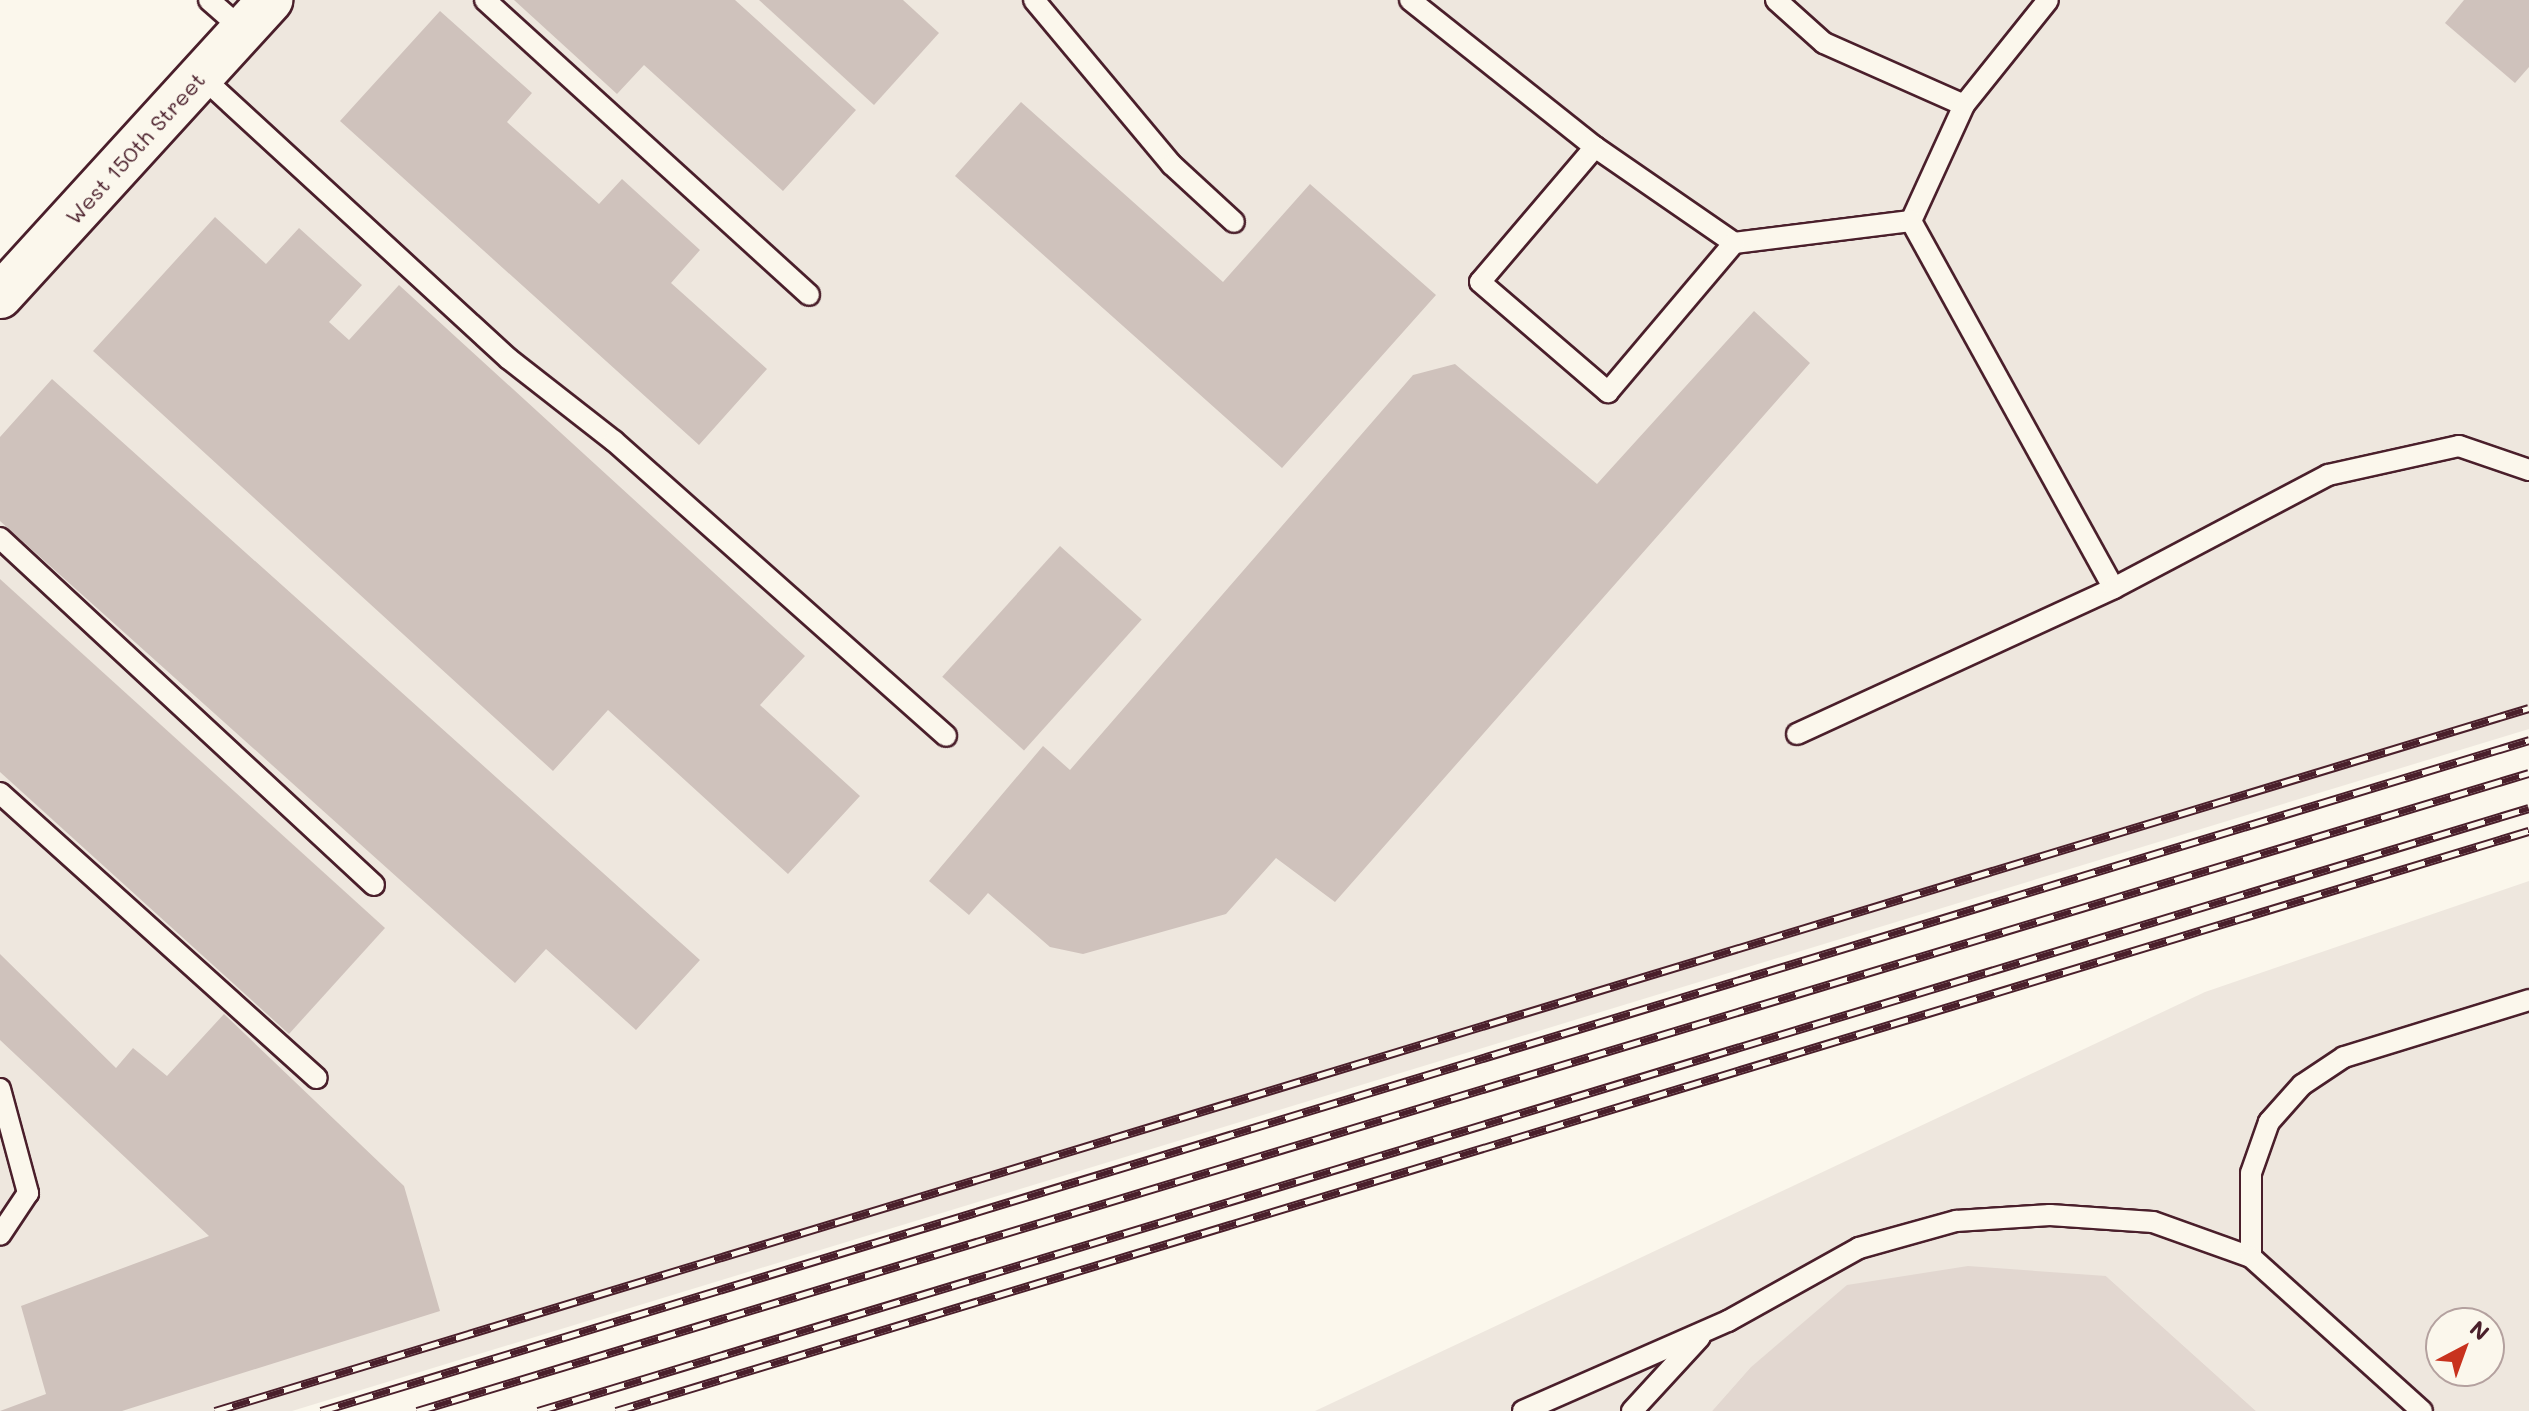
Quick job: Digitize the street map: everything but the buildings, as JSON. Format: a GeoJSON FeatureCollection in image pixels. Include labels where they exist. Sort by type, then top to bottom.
{"type":"FeatureCollection","features":[{"type":"Feature","properties":{"kind":"main road","name":"West 150th Street"},"geometry":{"type":"LineString","coordinates":[[0,296],[256,15]]}},
{"type":"Feature","properties":{"kind":"lane"},"geometry":{"type":"LineString","coordinates":[[209,0],[256,15]]}},
{"type":"Feature","properties":{"kind":"lane"},"geometry":{"type":"LineString","coordinates":[[485,0],[809,295]]}},
{"type":"Feature","properties":{"kind":"lane"},"geometry":{"type":"LineString","coordinates":[[1034,0],[1172,165],[1234,222]]}},
{"type":"Feature","properties":{"kind":"lane"},"geometry":{"type":"LineString","coordinates":[[1410,0],[1595,147],[1734,243],[1911,221]]}},
{"type":"Feature","properties":{"kind":"lane"},"geometry":{"type":"LineString","coordinates":[[1776,0],[1824,43],[1964,105]]}},
{"type":"Feature","properties":{"kind":"lane"},"geometry":{"type":"LineString","coordinates":[[1911,221],[1964,105],[2048,0]]}},
{"type":"Feature","properties":{"kind":"lane"},"geometry":{"type":"LineString","coordinates":[[201,76],[509,359],[614,441],[946,736]]}},
{"type":"Feature","properties":{"kind":"lane"},"geometry":{"type":"LineString","coordinates":[[1595,147],[1480,282],[1608,392],[1734,243]]}},
{"type":"Feature","properties":{"kind":"lane"},"geometry":{"type":"LineString","coordinates":[[1911,221],[2114,588]]}},
{"type":"Feature","properties":{"kind":"lane"},"geometry":{"type":"LineString","coordinates":[[1797,734],[2114,588],[2328,475],[2459,446],[2529,470]]}},
{"type":"Feature","properties":{"kind":"lane"},"geometry":{"type":"LineString","coordinates":[[0,538],[374,885]]}},
{"type":"Feature","properties":{"kind":"lane"},"geometry":{"type":"LineString","coordinates":[[0,793],[316,1078]]}},
{"type":"Feature","properties":{"kind":"lane"},"geometry":{"type":"LineString","coordinates":[[2251,1257],[2251,1173],[2269,1122],[2302,1085],[2344,1057],[2529,1000]]}},
{"type":"Feature","properties":{"kind":"lane"},"geometry":{"type":"LineString","coordinates":[[0,1089],[28,1193],[0,1235]]}},
{"type":"Feature","properties":{"kind":"lane"},"geometry":{"type":"LineString","coordinates":[[1523,1411],[1705,1331],[1859,1248],[1956,1221],[2050,1215],[2153,1222],[2251,1257],[2422,1411]]}},
{"type":"Feature","properties":{"kind":"lane"},"geometry":{"type":"LineString","coordinates":[[1632,1411],[1705,1331]]}},
{"type":"Feature","properties":{"kind":"shaded area"},"geometry":{"type":"Polygon","coordinates":[[[230,0],[2529,0],[2529,729],[292,1411],[0,1411],[0,275],[238,8],[230,0]]]}},
{"type":"Feature","properties":{"kind":"shaded area"},"geometry":{"type":"Polygon","coordinates":[[[2529,881],[2529,1411],[2256,1411],[2106,1276],[1750,1368],[1712,1411],[1315,1411],[2205,992],[2529,881]]]}},
{"type":"Feature","properties":{"kind":"shaded area"},"geometry":{"type":"Polygon","coordinates":[[[1968,1266],[2106,1276],[2256,1411],[1712,1411],[1750,1368],[1847,1285],[1968,1266]]]}},
{"type":"Feature","properties":{"kind":"railway"},"geometry":{"type":"LineString","coordinates":[[215,1411],[2529,708]]}},
{"type":"Feature","properties":{"kind":"railway"},"geometry":{"type":"LineString","coordinates":[[321,1411],[2529,740]]}},
{"type":"Feature","properties":{"kind":"railway"},"geometry":{"type":"LineString","coordinates":[[417,1411],[2529,773]]}},
{"type":"Feature","properties":{"kind":"railway"},"geometry":{"type":"LineString","coordinates":[[538,1411],[2529,808]]}},
{"type":"Feature","properties":{"kind":"railway"},"geometry":{"type":"LineString","coordinates":[[616,1411],[2529,831]]}}]}
